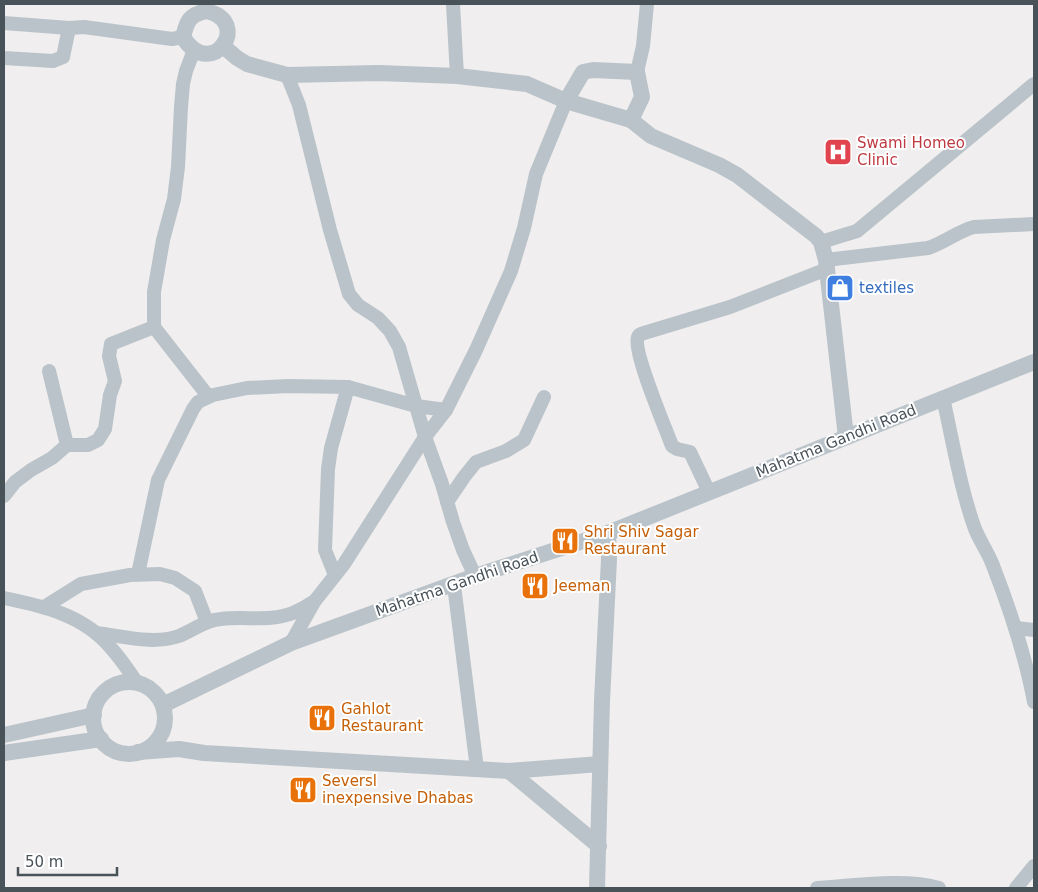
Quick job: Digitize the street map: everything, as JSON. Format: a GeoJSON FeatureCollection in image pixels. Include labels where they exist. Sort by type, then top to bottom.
{"type":"FeatureCollection","features":[{"type":"Feature","properties":{"kind":"street"},"geometry":{"type":"LineString","coordinates":[[453,4],[457,76]]}},
{"type":"Feature","properties":{"kind":"street"},"geometry":{"type":"LineString","coordinates":[[631,120],[642,97],[637,72],[643,46],[647,4]]}},
{"type":"Feature","properties":{"kind":"street"},"geometry":{"type":"LineString","coordinates":[[205,7],[223,19],[228,28],[228,38],[215,53],[204,54],[194,50],[184,37],[186,23],[194,14],[205,7]]}},
{"type":"Feature","properties":{"kind":"street"},"geometry":{"type":"LineString","coordinates":[[4,22],[69,28],[84,27],[172,39],[184,37]]}},
{"type":"Feature","properties":{"kind":"street"},"geometry":{"type":"LineString","coordinates":[[4,58],[53,61],[63,57],[69,28]]}},
{"type":"Feature","properties":{"kind":"street"},"geometry":{"type":"LineString","coordinates":[[223,46],[247,64],[288,75],[379,73],[457,76],[527,84],[566,102],[631,120],[651,136],[719,165],[737,175],[793,220],[808,228],[821,242],[826,265],[846,438]]}},
{"type":"Feature","properties":{"kind":"street"},"geometry":{"type":"LineString","coordinates":[[194,50],[186,71],[184,84],[174,200],[163,240],[154,292],[154,326],[208,396]]}},
{"type":"Feature","properties":{"kind":"street"},"geometry":{"type":"LineString","coordinates":[[291,644],[314,602],[375,518],[425,437],[446,410],[476,350],[511,271],[524,228],[536,174],[566,102],[583,72],[593,70],[637,72]]}},
{"type":"Feature","properties":{"kind":"street"},"geometry":{"type":"LineString","coordinates":[[288,75],[299,106],[330,230],[349,294],[358,305],[378,318],[390,331],[399,347],[425,437],[458,536],[475,576]]}},
{"type":"Feature","properties":{"kind":"street"},"geometry":{"type":"LineString","coordinates":[[821,242],[858,232],[1034,84]]}},
{"type":"Feature","properties":{"kind":"street"},"geometry":{"type":"LineString","coordinates":[[709,492],[690,452],[672,446],[644,369],[638,346],[640,334],[730,307],[826,265],[928,248],[974,227],[1034,224]]}},
{"type":"Feature","properties":{"kind":"street"},"geometry":{"type":"LineString","coordinates":[[4,496],[16,482],[31,470],[52,458],[67,445],[88,446],[98,440],[105,429],[110,396],[115,381],[109,356],[111,344],[154,326]]}},
{"type":"Feature","properties":{"kind":"street","name":"Mahatma Gandhi Road"},"geometry":{"type":"LineString","coordinates":[[163,705],[291,644],[475,576],[608,532],[1034,362]]}},
{"type":"Feature","properties":{"kind":"street"},"geometry":{"type":"LineString","coordinates":[[49,371],[67,445]]}},
{"type":"Feature","properties":{"kind":"street"},"geometry":{"type":"LineString","coordinates":[[138,574],[158,480],[193,409],[198,402],[208,396],[247,388],[288,386],[348,387],[416,406],[446,410]]}},
{"type":"Feature","properties":{"kind":"street"},"geometry":{"type":"LineString","coordinates":[[335,575],[325,550],[328,469],[331,448],[348,387]]}},
{"type":"Feature","properties":{"kind":"street"},"geometry":{"type":"LineString","coordinates":[[447,502],[476,462],[506,451],[524,440],[544,397]]}},
{"type":"Feature","properties":{"kind":"street"},"geometry":{"type":"LineString","coordinates":[[943,398],[964,492],[976,530],[991,561],[1032,675],[1034,702]]}},
{"type":"Feature","properties":{"kind":"street"},"geometry":{"type":"LineString","coordinates":[[597,888],[600,764],[609,568],[608,532]]}},
{"type":"Feature","properties":{"kind":"street"},"geometry":{"type":"LineString","coordinates":[[46,606],[81,584],[138,574],[160,574],[175,578],[195,591],[207,622]]}},
{"type":"Feature","properties":{"kind":"street"},"geometry":{"type":"LineString","coordinates":[[454,585],[477,769]]}},
{"type":"Feature","properties":{"kind":"street"},"geometry":{"type":"LineString","coordinates":[[4,598],[46,606],[86,625],[111,647],[137,683]]}},
{"type":"Feature","properties":{"kind":"street"},"geometry":{"type":"LineString","coordinates":[[96,633],[142,639],[167,639],[181,635],[207,622],[221,619],[278,617],[294,613],[314,602]]}},
{"type":"Feature","properties":{"kind":"street"},"geometry":{"type":"LineString","coordinates":[[1016,628],[1034,630]]}},
{"type":"Feature","properties":{"kind":"street"},"geometry":{"type":"LineString","coordinates":[[138,752],[153,745],[163,731],[165,722],[163,705],[153,690],[137,683],[119,683],[111,687],[99,699],[94,714],[94,723],[100,739],[113,750],[130,753],[179,749],[204,753],[509,771],[600,764]]}},
{"type":"Feature","properties":{"kind":"street"},"geometry":{"type":"LineString","coordinates":[[4,735],[94,714]]}},
{"type":"Feature","properties":{"kind":"street"},"geometry":{"type":"LineString","coordinates":[[4,753],[100,739]]}},
{"type":"Feature","properties":{"kind":"street"},"geometry":{"type":"LineString","coordinates":[[509,771],[599,846]]}},
{"type":"Feature","properties":{"kind":"street"},"geometry":{"type":"LineString","coordinates":[[1016,888],[1034,866]]}},
{"type":"Feature","properties":{"kind":"street"},"geometry":{"type":"LineString","coordinates":[[817,888],[886,884],[928,885],[939,888]]}},
{"type":"Feature","properties":{"kind":"place","name":"Swami Homeo Clinic"},"geometry":{"type":"Point","coordinates":[838,152]}},
{"type":"Feature","properties":{"kind":"place","name":"textiles"},"geometry":{"type":"Point","coordinates":[840,288]}},
{"type":"Feature","properties":{"kind":"place","name":"Shri Shiv Sagar Restaurant"},"geometry":{"type":"Point","coordinates":[565,541]}},
{"type":"Feature","properties":{"kind":"place","name":"Jeeman"},"geometry":{"type":"Point","coordinates":[535,586]}},
{"type":"Feature","properties":{"kind":"place","name":"Gahlot Restaurant"},"geometry":{"type":"Point","coordinates":[322,718]}},
{"type":"Feature","properties":{"kind":"place","name":"Seversl inexpensive Dhabas"},"geometry":{"type":"Point","coordinates":[303,790]}}]}
